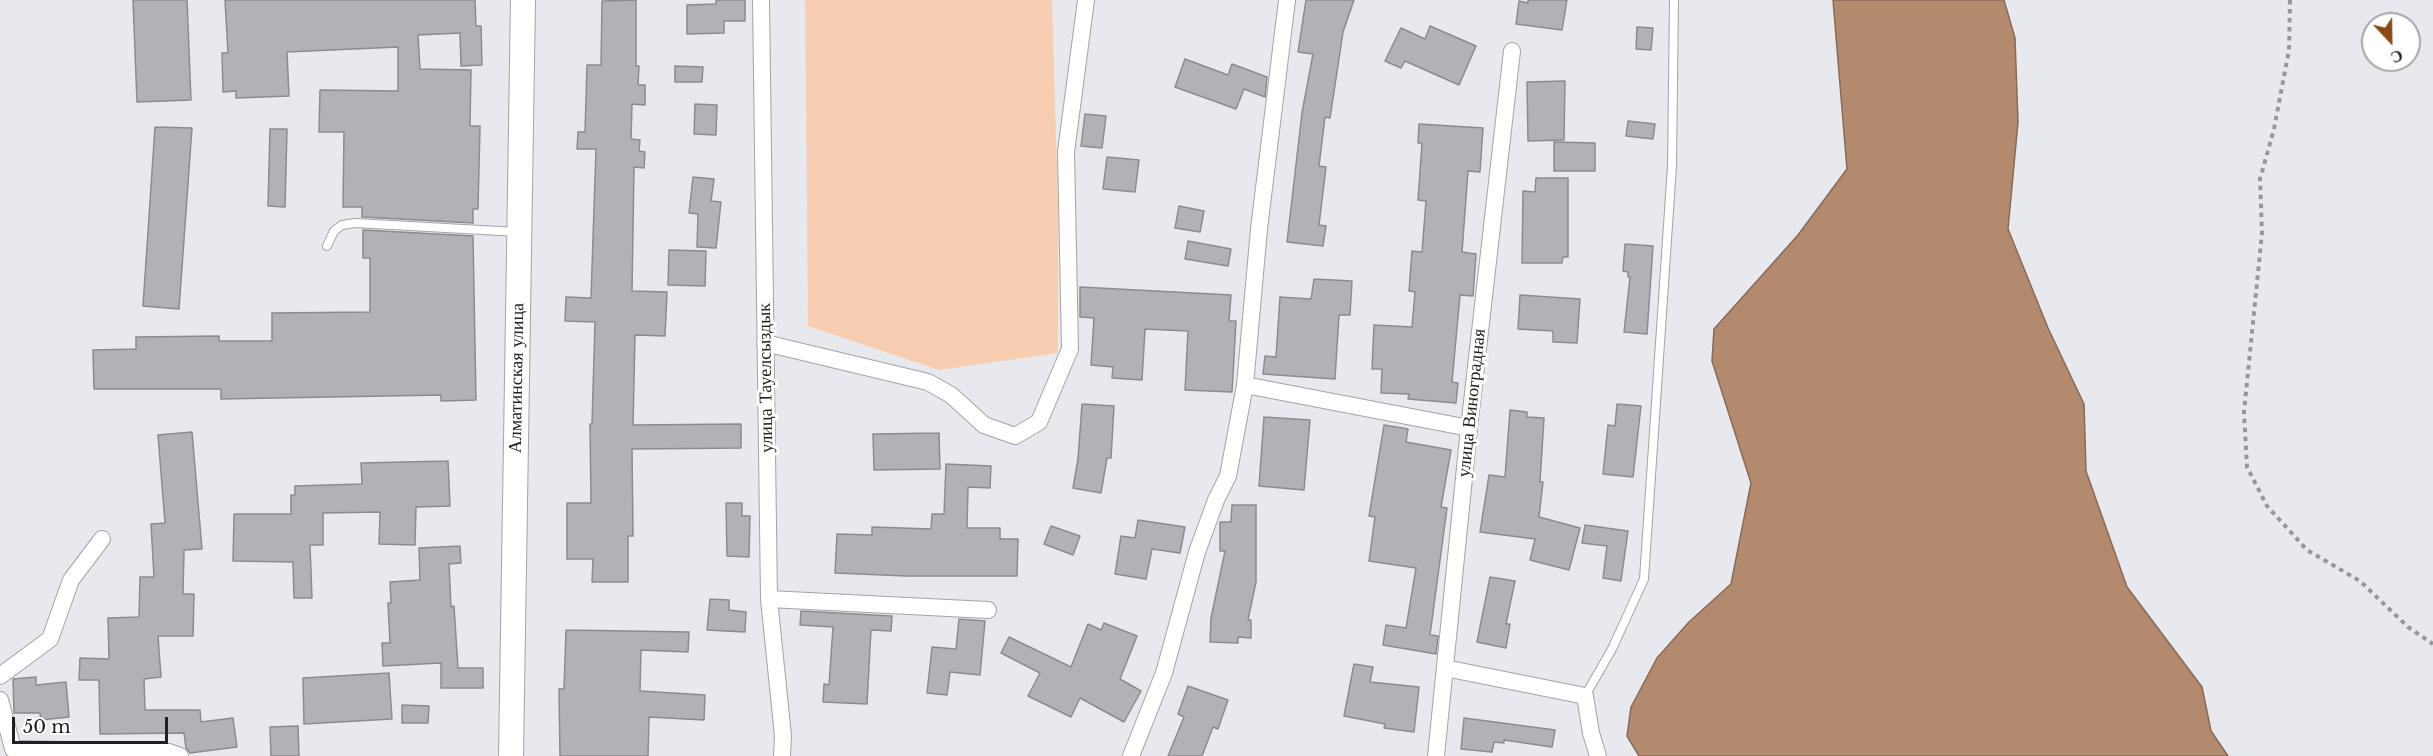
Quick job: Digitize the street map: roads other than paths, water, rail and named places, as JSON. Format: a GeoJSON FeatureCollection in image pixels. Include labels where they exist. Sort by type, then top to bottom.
{"type":"FeatureCollection","features":[{"type":"Feature","properties":{"kind":"main road","name":"Алматинская улица"},"geometry":{"type":"LineString","coordinates":[[511,756],[523,0]]}},
{"type":"Feature","properties":{"kind":"street","name":"улица Тауелсыздык"},"geometry":{"type":"LineString","coordinates":[[761,0],[769,599],[783,736],[782,756]]}},
{"type":"Feature","properties":{"kind":"street"},"geometry":{"type":"LineString","coordinates":[[765,343],[928,382],[951,395],[984,425],[1016,436],[1039,422],[1070,349],[1066,152],[1086,0]]}},
{"type":"Feature","properties":{"kind":"street"},"geometry":{"type":"LineString","coordinates":[[1131,756],[1164,674],[1197,552],[1216,500],[1228,476],[1245,385],[1259,229],[1287,0]]}},
{"type":"Feature","properties":{"kind":"street","name":"улица Виноградная"},"geometry":{"type":"LineString","coordinates":[[1436,756],[1469,428],[1512,51]]}},
{"type":"Feature","properties":{"kind":"street"},"geometry":{"type":"LineString","coordinates":[[1245,385],[1469,428]]}},
{"type":"Feature","properties":{"kind":"street"},"geometry":{"type":"LineString","coordinates":[[0,676],[50,639],[71,580],[102,539]]}},
{"type":"Feature","properties":{"kind":"street"},"geometry":{"type":"LineString","coordinates":[[769,599],[988,610]]}},
{"type":"Feature","properties":{"kind":"street"},"geometry":{"type":"LineString","coordinates":[[1444,668],[1585,696],[1591,733],[1598,756]]}},
{"type":"Feature","properties":{"kind":"street"},"geometry":{"type":"LineString","coordinates":[[0,700],[13,749],[169,752],[180,756]]}},
{"type":"Feature","properties":{"kind":"lane"},"geometry":{"type":"LineString","coordinates":[[1585,696],[1612,650],[1644,579],[1672,166],[1674,0]]}},
{"type":"Feature","properties":{"kind":"lane"},"geometry":{"type":"LineString","coordinates":[[327,246],[334,231],[342,225],[355,223],[519,232]]}}]}
